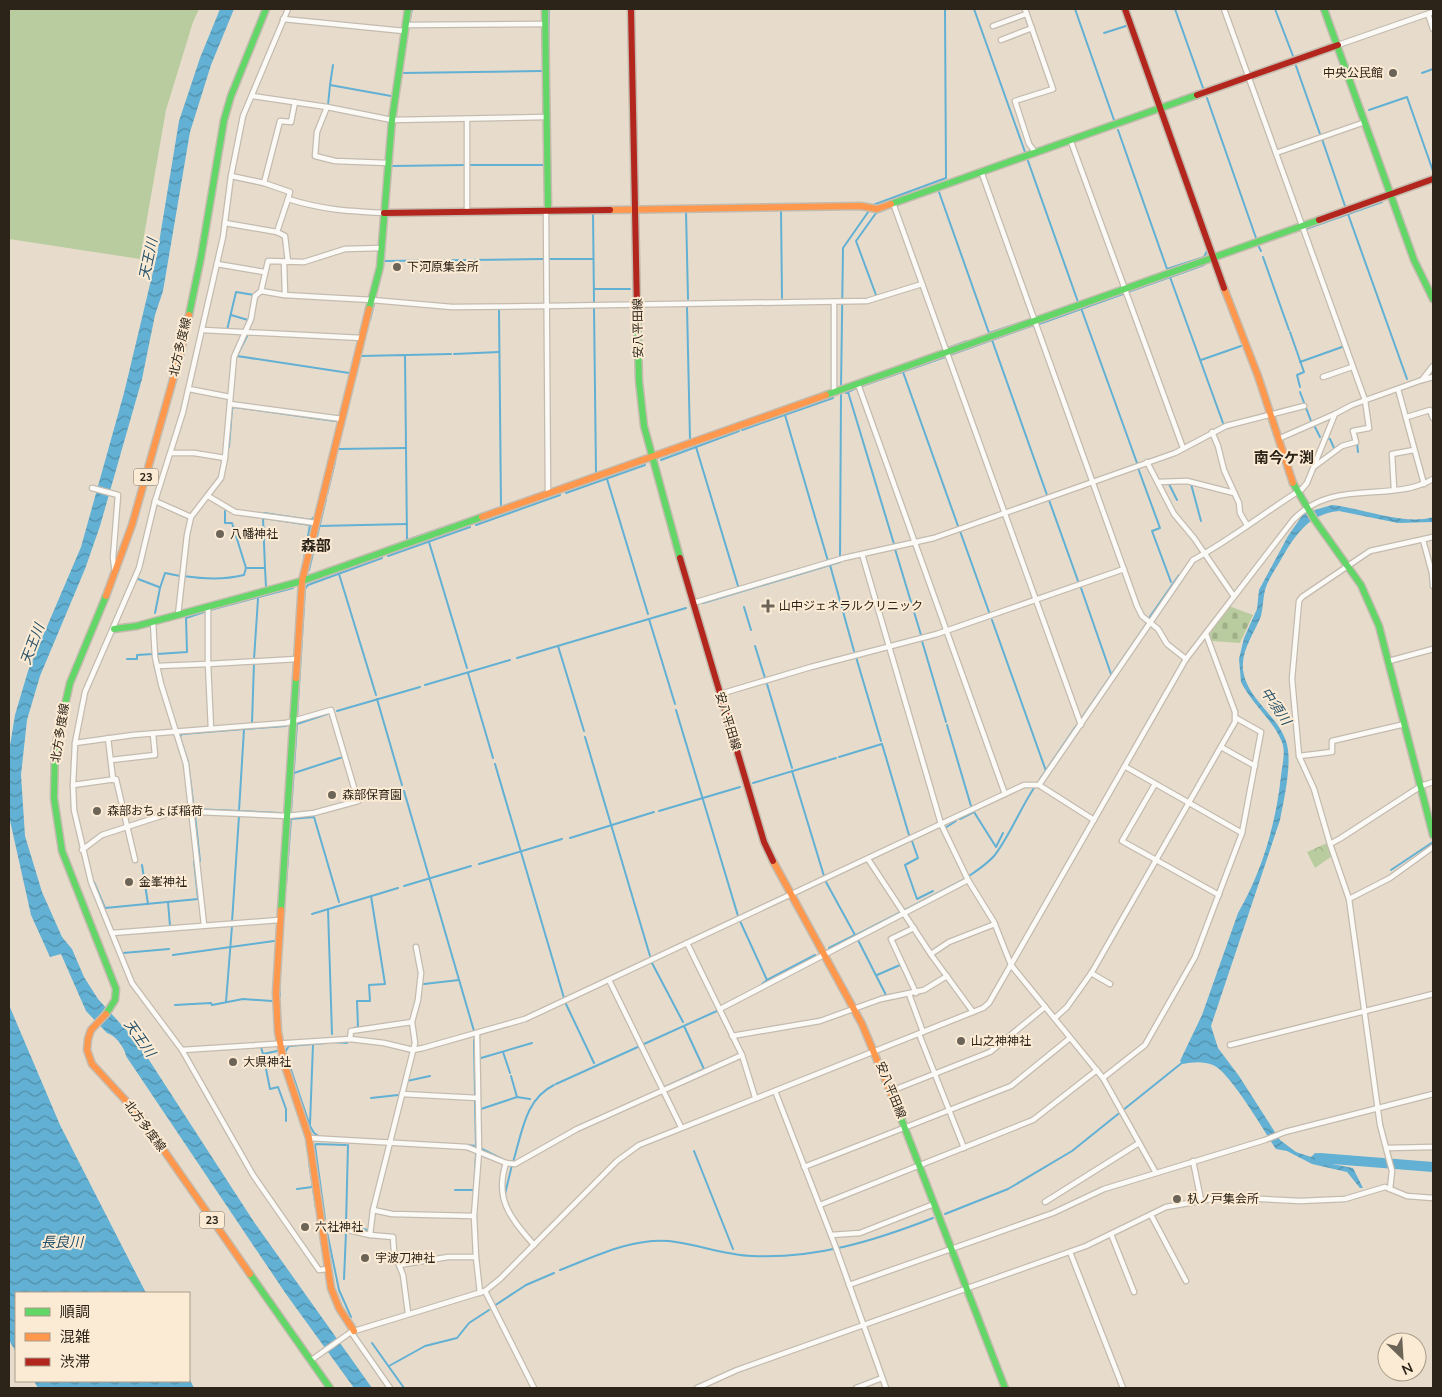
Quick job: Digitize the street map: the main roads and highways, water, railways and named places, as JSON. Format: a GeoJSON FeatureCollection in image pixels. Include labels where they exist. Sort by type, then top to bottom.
{"type":"FeatureCollection","features":[{"type":"Feature","properties":{"kind":"water"},"geometry":{"type":"Polygon","coordinates":[[[220,9],[234,9],[211,65],[190,132],[163,291],[155,315],[142,379],[100,526],[85,569],[40,676],[27,720],[21,775],[25,836],[42,892],[62,937],[72,949],[84,977],[98,999],[138,1043],[254,1222],[372,1388],[354,1388],[286,1294],[126,1056],[122,1046],[86,1011],[61,954],[50,957],[31,915],[9,816],[9,752],[15,715],[28,671],[81,547],[124,393],[157,255],[179,121],[200,58],[220,9]]]}},
{"type":"Feature","properties":{"kind":"water"},"geometry":{"type":"Polygon","coordinates":[[[1332,505],[1397,518],[1422,519],[1433,517],[1433,522],[1398,523],[1339,511],[1328,513],[1310,522],[1296,536],[1268,583],[1264,593],[1261,616],[1244,656],[1243,670],[1250,690],[1276,723],[1286,741],[1289,759],[1287,780],[1280,820],[1211,1026],[1218,1048],[1239,1076],[1280,1140],[1296,1152],[1311,1157],[1315,1153],[1333,1155],[1332,1164],[1353,1168],[1363,1188],[1360,1188],[1347,1172],[1312,1164],[1287,1151],[1276,1149],[1237,1090],[1220,1070],[1206,1063],[1194,1062],[1183,1064],[1180,1061],[1202,1015],[1238,913],[1261,864],[1272,829],[1279,794],[1284,750],[1282,742],[1273,726],[1241,682],[1239,659],[1244,638],[1257,609],[1259,590],[1288,536],[1304,513],[1332,505]]]}},
{"type":"Feature","properties":{"kind":"water","name":"長良川"},"geometry":{"type":"Polygon","coordinates":[[[9,1005],[60,1125],[145,1292],[15,1292],[15,1350],[9,1340],[9,1005]]]}},
{"type":"Feature","properties":{"kind":"water"},"geometry":{"type":"Polygon","coordinates":[[[190,1380],[194,1388],[38,1388],[35,1382],[190,1382],[190,1380]]]}},
{"type":"Feature","properties":{"kind":"waterway"},"geometry":{"type":"LineString","coordinates":[[409,23],[412,9]]}},
{"type":"Feature","properties":{"kind":"waterway"},"geometry":{"type":"LineString","coordinates":[[549,9],[549,98]]}},
{"type":"Feature","properties":{"kind":"waterway"},"geometry":{"type":"LineString","coordinates":[[841,388],[843,248],[873,205],[946,178],[945,9]]}},
{"type":"Feature","properties":{"kind":"waterway"},"geometry":{"type":"LineString","coordinates":[[974,9],[1025,152]]}},
{"type":"Feature","properties":{"kind":"waterway"},"geometry":{"type":"LineString","coordinates":[[1075,9],[1114,120]]}},
{"type":"Feature","properties":{"kind":"waterway"},"geometry":{"type":"LineString","coordinates":[[1175,9],[1203,88]]}},
{"type":"Feature","properties":{"kind":"waterway"},"geometry":{"type":"LineString","coordinates":[[1275,9],[1293,56]]}},
{"type":"Feature","properties":{"kind":"waterway"},"geometry":{"type":"LineString","coordinates":[[1104,33],[1126,26]]}},
{"type":"Feature","properties":{"kind":"waterway"},"geometry":{"type":"LineString","coordinates":[[397,104],[405,50]]}},
{"type":"Feature","properties":{"kind":"waterway"},"geometry":{"type":"LineString","coordinates":[[330,85],[333,65]]}},
{"type":"Feature","properties":{"kind":"waterway"},"geometry":{"type":"LineString","coordinates":[[1296,66],[1320,134]]}},
{"type":"Feature","properties":{"kind":"waterway"},"geometry":{"type":"LineString","coordinates":[[1422,73],[1433,69]]}},
{"type":"Feature","properties":{"kind":"waterway"},"geometry":{"type":"LineString","coordinates":[[402,73],[542,71]]}},
{"type":"Feature","properties":{"kind":"waterway"},"geometry":{"type":"LineString","coordinates":[[328,105],[330,85],[391,96]]}},
{"type":"Feature","properties":{"kind":"waterway"},"geometry":{"type":"LineString","coordinates":[[1369,110],[1407,97],[1433,171]]}},
{"type":"Feature","properties":{"kind":"waterway"},"geometry":{"type":"LineString","coordinates":[[1207,98],[1256,238]]}},
{"type":"Feature","properties":{"kind":"waterway"},"geometry":{"type":"LineString","coordinates":[[1118,130],[1167,269],[1204,257],[1207,251]]}},
{"type":"Feature","properties":{"kind":"waterway"},"geometry":{"type":"LineString","coordinates":[[1322,139],[1345,206]]}},
{"type":"Feature","properties":{"kind":"waterway"},"geometry":{"type":"LineString","coordinates":[[1028,161],[1078,302]]}},
{"type":"Feature","properties":{"kind":"waterway"},"geometry":{"type":"LineString","coordinates":[[392,166],[465,165]]}},
{"type":"Feature","properties":{"kind":"waterway"},"geometry":{"type":"LineString","coordinates":[[469,165],[544,165]]}},
{"type":"Feature","properties":{"kind":"waterway"},"geometry":{"type":"LineString","coordinates":[[939,192],[989,333],[1031,319]]}},
{"type":"Feature","properties":{"kind":"waterway"},"geometry":{"type":"LineString","coordinates":[[1306,229],[1382,202]]}},
{"type":"Feature","properties":{"kind":"waterway"},"geometry":{"type":"LineString","coordinates":[[781,209],[782,298]]}},
{"type":"Feature","properties":{"kind":"waterway"},"geometry":{"type":"LineString","coordinates":[[876,295],[856,241],[876,213],[884,210]]}},
{"type":"Feature","properties":{"kind":"waterway"},"geometry":{"type":"LineString","coordinates":[[686,211],[688,299]]}},
{"type":"Feature","properties":{"kind":"waterway"},"geometry":{"type":"LineString","coordinates":[[593,212],[594,302]]}},
{"type":"Feature","properties":{"kind":"waterway"},"geometry":{"type":"LineString","coordinates":[[1348,214],[1407,379]]}},
{"type":"Feature","properties":{"kind":"waterway"},"geometry":{"type":"LineString","coordinates":[[1258,245],[1261,251]]}},
{"type":"Feature","properties":{"kind":"waterway"},"geometry":{"type":"LineString","coordinates":[[1263,257],[1289,330]]}},
{"type":"Feature","properties":{"kind":"waterway"},"geometry":{"type":"LineString","coordinates":[[385,261],[543,259]]}},
{"type":"Feature","properties":{"kind":"waterway"},"geometry":{"type":"LineString","coordinates":[[548,259],[593,259]]}},
{"type":"Feature","properties":{"kind":"waterway"},"geometry":{"type":"LineString","coordinates":[[1128,292],[1204,265]]}},
{"type":"Feature","properties":{"kind":"waterway"},"geometry":{"type":"LineString","coordinates":[[1170,277],[1223,423]]}},
{"type":"Feature","properties":{"kind":"waterway"},"geometry":{"type":"LineString","coordinates":[[594,289],[630,289]]}},
{"type":"Feature","properties":{"kind":"waterway"},"geometry":{"type":"LineString","coordinates":[[227,330],[236,292],[254,295]]}},
{"type":"Feature","properties":{"kind":"waterway"},"geometry":{"type":"LineString","coordinates":[[1039,324],[1123,294]]}},
{"type":"Feature","properties":{"kind":"waterway"},"geometry":{"type":"LineString","coordinates":[[370,320],[374,304]]}},
{"type":"Feature","properties":{"kind":"waterway"},"geometry":{"type":"LineString","coordinates":[[687,307],[690,440]]}},
{"type":"Feature","properties":{"kind":"waterway"},"geometry":{"type":"LineString","coordinates":[[594,308],[596,474]]}},
{"type":"Feature","properties":{"kind":"waterway"},"geometry":{"type":"LineString","coordinates":[[1081,308],[1137,463]]}},
{"type":"Feature","properties":{"kind":"waterway"},"geometry":{"type":"LineString","coordinates":[[499,310],[501,507]]}},
{"type":"Feature","properties":{"kind":"waterway"},"geometry":{"type":"LineString","coordinates":[[231,315],[248,320]]}},
{"type":"Feature","properties":{"kind":"waterway"},"geometry":{"type":"LineString","coordinates":[[950,355],[1034,325]]}},
{"type":"Feature","properties":{"kind":"waterway"},"geometry":{"type":"LineString","coordinates":[[1290,332],[1304,372],[1297,375],[1300,387]]}},
{"type":"Feature","properties":{"kind":"waterway"},"geometry":{"type":"LineString","coordinates":[[247,336],[237,356],[349,373]]}},
{"type":"Feature","properties":{"kind":"waterway"},"geometry":{"type":"LineString","coordinates":[[992,340],[1047,495]]}},
{"type":"Feature","properties":{"kind":"waterway"},"geometry":{"type":"LineString","coordinates":[[948,348],[967,341]]}},
{"type":"Feature","properties":{"kind":"waterway"},"geometry":{"type":"LineString","coordinates":[[1201,360],[1241,346]]}},
{"type":"Feature","properties":{"kind":"waterway"},"geometry":{"type":"LineString","coordinates":[[1300,362],[1342,347]]}},
{"type":"Feature","properties":{"kind":"waterway"},"geometry":{"type":"LineString","coordinates":[[454,354],[499,352]]}},
{"type":"Feature","properties":{"kind":"waterway"},"geometry":{"type":"LineString","coordinates":[[406,355],[451,354]]}},
{"type":"Feature","properties":{"kind":"waterway"},"geometry":{"type":"LineString","coordinates":[[361,356],[405,355],[407,540],[453,524]]}},
{"type":"Feature","properties":{"kind":"waterway"},"geometry":{"type":"LineString","coordinates":[[862,386],[945,357]]}},
{"type":"Feature","properties":{"kind":"waterway"},"geometry":{"type":"LineString","coordinates":[[903,372],[958,526]]}},
{"type":"Feature","properties":{"kind":"waterway"},"geometry":{"type":"LineString","coordinates":[[848,392],[856,388]]}},
{"type":"Feature","properties":{"kind":"waterway"},"geometry":{"type":"LineString","coordinates":[[703,603],[840,562],[841,392]]}},
{"type":"Feature","properties":{"kind":"waterway"},"geometry":{"type":"LineString","coordinates":[[846,393],[848,392],[894,544]]}},
{"type":"Feature","properties":{"kind":"waterway"},"geometry":{"type":"LineString","coordinates":[[1300,392],[1311,421]]}},
{"type":"Feature","properties":{"kind":"waterway"},"geometry":{"type":"LineString","coordinates":[[742,430],[833,398]]}},
{"type":"Feature","properties":{"kind":"waterway"},"geometry":{"type":"LineString","coordinates":[[229,447],[232,409],[234,407],[335,421]]}},
{"type":"Feature","properties":{"kind":"waterway"},"geometry":{"type":"LineString","coordinates":[[785,415],[828,561]]}},
{"type":"Feature","properties":{"kind":"waterway"},"geometry":{"type":"LineString","coordinates":[[1314,425],[1320,437]]}},
{"type":"Feature","properties":{"kind":"waterway"},"geometry":{"type":"LineString","coordinates":[[661,460],[739,431]]}},
{"type":"Feature","properties":{"kind":"waterway"},"geometry":{"type":"LineString","coordinates":[[1327,438],[1330,439],[1334,448]]}},
{"type":"Feature","properties":{"kind":"waterway"},"geometry":{"type":"LineString","coordinates":[[1357,443],[1358,452]]}},
{"type":"Feature","properties":{"kind":"waterway"},"geometry":{"type":"LineString","coordinates":[[696,447],[738,586]]}},
{"type":"Feature","properties":{"kind":"waterway"},"geometry":{"type":"LineString","coordinates":[[338,449],[406,448]]}},
{"type":"Feature","properties":{"kind":"waterway"},"geometry":{"type":"LineString","coordinates":[[327,494],[335,462]]}},
{"type":"Feature","properties":{"kind":"waterway"},"geometry":{"type":"LineString","coordinates":[[566,493],[645,465]]}},
{"type":"Feature","properties":{"kind":"waterway"},"geometry":{"type":"LineString","coordinates":[[1138,468],[1160,528],[1152,531],[1171,582]]}},
{"type":"Feature","properties":{"kind":"waterway"},"geometry":{"type":"LineString","coordinates":[[607,479],[648,614]]}},
{"type":"Feature","properties":{"kind":"waterway"},"geometry":{"type":"LineString","coordinates":[[1168,482],[1177,500]]}},
{"type":"Feature","properties":{"kind":"waterway"},"geometry":{"type":"LineString","coordinates":[[1191,484],[1201,521]]}},
{"type":"Feature","properties":{"kind":"waterway"},"geometry":{"type":"LineString","coordinates":[[476,525],[560,495]]}},
{"type":"Feature","properties":{"kind":"waterway"},"geometry":{"type":"LineString","coordinates":[[309,570],[326,499]]}},
{"type":"Feature","properties":{"kind":"waterway"},"geometry":{"type":"LineString","coordinates":[[1049,500],[1078,581]]}},
{"type":"Feature","properties":{"kind":"waterway"},"geometry":{"type":"LineString","coordinates":[[225,511],[225,523],[232,523],[246,568]]}},
{"type":"Feature","properties":{"kind":"waterway"},"geometry":{"type":"LineString","coordinates":[[264,513],[311,520],[313,518]]}},
{"type":"Feature","properties":{"kind":"waterway"},"geometry":{"type":"LineString","coordinates":[[183,576],[229,578],[244,575],[246,568],[265,568],[263,518],[310,525],[302,570]]}},
{"type":"Feature","properties":{"kind":"waterway"},"geometry":{"type":"LineString","coordinates":[[319,526],[407,524]]}},
{"type":"Feature","properties":{"kind":"waterway"},"geometry":{"type":"LineString","coordinates":[[388,556],[470,527]]}},
{"type":"Feature","properties":{"kind":"waterway"},"geometry":{"type":"LineString","coordinates":[[960,531],[989,612]]}},
{"type":"Feature","properties":{"kind":"waterway"},"geometry":{"type":"LineString","coordinates":[[429,542],[467,668]]}},
{"type":"Feature","properties":{"kind":"waterway"},"geometry":{"type":"LineString","coordinates":[[895,549],[921,635]]}},
{"type":"Feature","properties":{"kind":"waterway"},"geometry":{"type":"LineString","coordinates":[[297,718],[305,589],[308,585],[382,558]]}},
{"type":"Feature","properties":{"kind":"waterway"},"geometry":{"type":"LineString","coordinates":[[830,565],[854,651]]}},
{"type":"Feature","properties":{"kind":"waterway"},"geometry":{"type":"LineString","coordinates":[[265,568],[266,587]]}},
{"type":"Feature","properties":{"kind":"waterway"},"geometry":{"type":"LineString","coordinates":[[155,613],[165,573],[180,576]]}},
{"type":"Feature","properties":{"kind":"waterway"},"geometry":{"type":"LineString","coordinates":[[339,574],[376,695]]}},
{"type":"Feature","properties":{"kind":"waterway"},"geometry":{"type":"LineString","coordinates":[[1149,618],[1179,575]]}},
{"type":"Feature","properties":{"kind":"waterway"},"geometry":{"type":"LineString","coordinates":[[138,579],[159,587]]}},
{"type":"Feature","properties":{"kind":"waterway"},"geometry":{"type":"LineString","coordinates":[[210,610],[293,588]]}},
{"type":"Feature","properties":{"kind":"waterway"},"geometry":{"type":"LineString","coordinates":[[1081,588],[1111,674]]}},
{"type":"Feature","properties":{"kind":"waterway"},"geometry":{"type":"LineString","coordinates":[[254,659],[258,599]]}},
{"type":"Feature","properties":{"kind":"waterway"},"geometry":{"type":"LineString","coordinates":[[744,607],[751,630]]}},
{"type":"Feature","properties":{"kind":"waterway"},"geometry":{"type":"LineString","coordinates":[[517,658],[686,608]]}},
{"type":"Feature","properties":{"kind":"waterway"},"geometry":{"type":"LineString","coordinates":[[157,654],[187,652],[186,618],[204,612]]}},
{"type":"Feature","properties":{"kind":"waterway"},"geometry":{"type":"LineString","coordinates":[[649,619],[675,704]]}},
{"type":"Feature","properties":{"kind":"waterway"},"geometry":{"type":"LineString","coordinates":[[992,620],[1046,771]]}},
{"type":"Feature","properties":{"kind":"waterway"},"geometry":{"type":"LineString","coordinates":[[1081,719],[1147,623]]}},
{"type":"Feature","properties":{"kind":"waterway"},"geometry":{"type":"LineString","coordinates":[[922,641],[946,722]]}},
{"type":"Feature","properties":{"kind":"waterway"},"geometry":{"type":"LineString","coordinates":[[558,646],[584,731]]}},
{"type":"Feature","properties":{"kind":"waterway"},"geometry":{"type":"LineString","coordinates":[[755,646],[765,678]]}},
{"type":"Feature","properties":{"kind":"waterway"},"geometry":{"type":"LineString","coordinates":[[127,659],[137,659],[137,655],[153,654]]}},
{"type":"Feature","properties":{"kind":"waterway"},"geometry":{"type":"LineString","coordinates":[[856,657],[881,741]]}},
{"type":"Feature","properties":{"kind":"waterway"},"geometry":{"type":"LineString","coordinates":[[425,685],[510,660]]}},
{"type":"Feature","properties":{"kind":"waterway"},"geometry":{"type":"LineString","coordinates":[[252,723],[254,663]]}},
{"type":"Feature","properties":{"kind":"waterway"},"geometry":{"type":"LineString","coordinates":[[468,673],[493,758]]}},
{"type":"Feature","properties":{"kind":"waterway"},"geometry":{"type":"LineString","coordinates":[[767,684],[792,768]]}},
{"type":"Feature","properties":{"kind":"waterway"},"geometry":{"type":"LineString","coordinates":[[337,711],[420,687]]}},
{"type":"Feature","properties":{"kind":"waterway"},"geometry":{"type":"LineString","coordinates":[[377,699],[402,785]]}},
{"type":"Feature","properties":{"kind":"waterway"},"geometry":{"type":"LineString","coordinates":[[676,710],[738,916]]}},
{"type":"Feature","properties":{"kind":"waterway"},"geometry":{"type":"LineString","coordinates":[[291,812],[297,724],[327,714]]}},
{"type":"Feature","properties":{"kind":"waterway"},"geometry":{"type":"LineString","coordinates":[[947,725],[971,806]]}},
{"type":"Feature","properties":{"kind":"waterway"},"geometry":{"type":"LineString","coordinates":[[280,813],[239,811],[244,729],[286,726]]}},
{"type":"Feature","properties":{"kind":"waterway"},"geometry":{"type":"LineString","coordinates":[[1040,779],[1076,726]]}},
{"type":"Feature","properties":{"kind":"waterway"},"geometry":{"type":"LineString","coordinates":[[239,811],[194,809],[188,762],[180,737],[182,734],[244,729]]}},
{"type":"Feature","properties":{"kind":"waterway"},"geometry":{"type":"LineString","coordinates":[[585,737],[650,956]]}},
{"type":"Feature","properties":{"kind":"waterway"},"geometry":{"type":"LineString","coordinates":[[882,744],[909,835]]}},
{"type":"Feature","properties":{"kind":"waterway"},"geometry":{"type":"LineString","coordinates":[[839,757],[882,744]]}},
{"type":"Feature","properties":{"kind":"waterway"},"geometry":{"type":"LineString","coordinates":[[294,773],[343,757]]}},
{"type":"Feature","properties":{"kind":"waterway"},"geometry":{"type":"LineString","coordinates":[[753,783],[836,758]]}},
{"type":"Feature","properties":{"kind":"waterway"},"geometry":{"type":"LineString","coordinates":[[495,764],[564,998]]}},
{"type":"Feature","properties":{"kind":"waterway"},"geometry":{"type":"LineString","coordinates":[[792,771],[824,876]]}},
{"type":"Feature","properties":{"kind":"waterway"},"geometry":{"type":"LineString","coordinates":[[659,811],[740,787]]}},
{"type":"Feature","properties":{"kind":"waterway"},"geometry":{"type":"LineString","coordinates":[[969,876],[994,856],[1034,788]]}},
{"type":"Feature","properties":{"kind":"waterway"},"geometry":{"type":"LineString","coordinates":[[404,791],[474,1031]]}},
{"type":"Feature","properties":{"kind":"waterway"},"geometry":{"type":"LineString","coordinates":[[570,838],[654,812]]}},
{"type":"Feature","properties":{"kind":"waterway"},"geometry":{"type":"LineString","coordinates":[[960,819],[974,812],[996,847],[1003,833]]}},
{"type":"Feature","properties":{"kind":"waterway"},"geometry":{"type":"LineString","coordinates":[[195,815],[200,861]]}},
{"type":"Feature","properties":{"kind":"waterway"},"geometry":{"type":"LineString","coordinates":[[232,922],[239,816]]}},
{"type":"Feature","properties":{"kind":"waterway"},"geometry":{"type":"LineString","coordinates":[[286,885],[291,819],[314,817],[339,902]]}},
{"type":"Feature","properties":{"kind":"waterway"},"geometry":{"type":"LineString","coordinates":[[945,828],[956,821]]}},
{"type":"Feature","properties":{"kind":"waterway"},"geometry":{"type":"LineString","coordinates":[[479,864],[562,839]]}},
{"type":"Feature","properties":{"kind":"waterway"},"geometry":{"type":"LineString","coordinates":[[912,841],[918,858],[905,865],[917,899],[933,891]]}},
{"type":"Feature","properties":{"kind":"waterway"},"geometry":{"type":"LineString","coordinates":[[1391,870],[1433,842]]}},
{"type":"Feature","properties":{"kind":"waterway"},"geometry":{"type":"LineString","coordinates":[[94,882],[105,908],[198,899],[194,861]]}},
{"type":"Feature","properties":{"kind":"waterway"},"geometry":{"type":"LineString","coordinates":[[142,865],[148,904]]}},
{"type":"Feature","properties":{"kind":"waterway"},"geometry":{"type":"LineString","coordinates":[[404,886],[471,866]]}},
{"type":"Feature","properties":{"kind":"waterway"},"geometry":{"type":"LineString","coordinates":[[905,910],[965,879]]}},
{"type":"Feature","properties":{"kind":"waterway"},"geometry":{"type":"LineString","coordinates":[[826,882],[855,935],[829,948]]}},
{"type":"Feature","properties":{"kind":"waterway"},"geometry":{"type":"LineString","coordinates":[[312,914],[398,888]]}},
{"type":"Feature","properties":{"kind":"waterway"},"geometry":{"type":"LineString","coordinates":[[354,1028],[358,1027],[357,1001],[370,1001],[369,985],[385,984],[371,896]]}},
{"type":"Feature","properties":{"kind":"waterway"},"geometry":{"type":"LineString","coordinates":[[168,902],[170,926]]}},
{"type":"Feature","properties":{"kind":"waterway"},"geometry":{"type":"LineString","coordinates":[[328,909],[332,1034]]}},
{"type":"Feature","properties":{"kind":"waterway"},"geometry":{"type":"LineString","coordinates":[[856,935],[901,912]]}},
{"type":"Feature","properties":{"kind":"waterway"},"geometry":{"type":"LineString","coordinates":[[740,921],[767,980],[815,955]]}},
{"type":"Feature","properties":{"kind":"waterway"},"geometry":{"type":"LineString","coordinates":[[226,1002],[232,926]]}},
{"type":"Feature","properties":{"kind":"waterway"},"geometry":{"type":"LineString","coordinates":[[858,940],[886,995],[880,997]]}},
{"type":"Feature","properties":{"kind":"waterway"},"geometry":{"type":"LineString","coordinates":[[173,955],[274,941]]}},
{"type":"Feature","properties":{"kind":"waterway"},"geometry":{"type":"LineString","coordinates":[[123,953],[169,949]]}},
{"type":"Feature","properties":{"kind":"waterway"},"geometry":{"type":"LineString","coordinates":[[652,963],[683,1022]]}},
{"type":"Feature","properties":{"kind":"waterway"},"geometry":{"type":"LineString","coordinates":[[877,975],[900,965]]}},
{"type":"Feature","properties":{"kind":"waterway"},"geometry":{"type":"LineString","coordinates":[[424,984],[459,980]]}},
{"type":"Feature","properties":{"kind":"waterway"},"geometry":{"type":"LineString","coordinates":[[762,984],[767,980]]}},
{"type":"Feature","properties":{"kind":"waterway"},"geometry":{"type":"LineString","coordinates":[[279,986],[280,996]]}},
{"type":"Feature","properties":{"kind":"waterway"},"geometry":{"type":"LineString","coordinates":[[175,1005],[211,1003],[212,1005],[243,999],[272,1001]]}},
{"type":"Feature","properties":{"kind":"waterway"},"geometry":{"type":"LineString","coordinates":[[566,1004],[594,1063]]}},
{"type":"Feature","properties":{"kind":"waterway"},"geometry":{"type":"LineString","coordinates":[[644,1044],[719,1010]]}},
{"type":"Feature","properties":{"kind":"waterway"},"geometry":{"type":"LineString","coordinates":[[665,1087],[704,1069],[684,1026]]}},
{"type":"Feature","properties":{"kind":"waterway"},"geometry":{"type":"LineString","coordinates":[[474,1040],[475,1095]]}},
{"type":"Feature","properties":{"kind":"waterway"},"geometry":{"type":"LineString","coordinates":[[333,1042],[347,1043]]}},
{"type":"Feature","properties":{"kind":"waterway"},"geometry":{"type":"LineString","coordinates":[[320,1137],[314,1133],[310,1126],[285,1052],[289,1046],[326,1043]]}},
{"type":"Feature","properties":{"kind":"waterway"},"geometry":{"type":"LineString","coordinates":[[481,1058],[532,1043]]}},
{"type":"Feature","properties":{"kind":"waterway"},"geometry":{"type":"LineString","coordinates":[[310,1124],[313,1044]]}},
{"type":"Feature","properties":{"kind":"waterway"},"geometry":{"type":"LineString","coordinates":[[556,1084],[640,1046]]}},
{"type":"Feature","properties":{"kind":"waterway"},"geometry":{"type":"LineString","coordinates":[[261,1047],[263,1054]]}},
{"type":"Feature","properties":{"kind":"waterway"},"geometry":{"type":"LineString","coordinates":[[277,1051],[263,1054],[270,1089],[278,1087],[286,1109],[286,1121]]}},
{"type":"Feature","properties":{"kind":"waterway"},"geometry":{"type":"LineString","coordinates":[[503,1052],[510,1073]]}},
{"type":"Feature","properties":{"kind":"waterway"},"geometry":{"type":"LineString","coordinates":[[945,1214],[1008,1189],[1072,1151],[1183,1062]]}},
{"type":"Feature","properties":{"kind":"waterway"},"geometry":{"type":"LineString","coordinates":[[407,1081],[430,1076]]}},
{"type":"Feature","properties":{"kind":"waterway"},"geometry":{"type":"LineString","coordinates":[[511,1076],[517,1097]]}},
{"type":"Feature","properties":{"kind":"waterway"},"geometry":{"type":"LineString","coordinates":[[513,1162],[522,1129],[531,1108],[544,1091],[554,1085]]}},
{"type":"Feature","properties":{"kind":"waterway"},"geometry":{"type":"LineString","coordinates":[[371,1098],[398,1095]]}},
{"type":"Feature","properties":{"kind":"waterway"},"geometry":{"type":"LineString","coordinates":[[481,1109],[517,1097],[530,1099]]}},
{"type":"Feature","properties":{"kind":"waterway"},"geometry":{"type":"LineString","coordinates":[[467,1145],[476,1146],[475,1100]]}},
{"type":"Feature","properties":{"kind":"waterway"},"geometry":{"type":"LineString","coordinates":[[306,1140],[309,1158]]}},
{"type":"Feature","properties":{"kind":"waterway"},"geometry":{"type":"LineString","coordinates":[[325,1219],[315,1146],[316,1144],[346,1145]]}},
{"type":"Feature","properties":{"kind":"waterway"},"geometry":{"type":"LineString","coordinates":[[348,1145],[346,1224],[347,1226],[368,1230]]}},
{"type":"Feature","properties":{"kind":"waterway"},"geometry":{"type":"LineString","coordinates":[[482,1149],[502,1159]]}},
{"type":"Feature","properties":{"kind":"waterway"},"geometry":{"type":"LineString","coordinates":[[694,1151],[733,1249]]}},
{"type":"Feature","properties":{"kind":"waterway"},"geometry":{"type":"LineString","coordinates":[[455,1190],[474,1190],[476,1154]]}},
{"type":"Feature","properties":{"kind":"waterway"},"geometry":{"type":"LineString","coordinates":[[1320,1158],[1433,1167]]}},
{"type":"Feature","properties":{"kind":"waterway"},"geometry":{"type":"LineString","coordinates":[[309,1162],[316,1208]]}},
{"type":"Feature","properties":{"kind":"waterway"},"geometry":{"type":"LineString","coordinates":[[505,1194],[512,1165]]}},
{"type":"Feature","properties":{"kind":"waterway"},"geometry":{"type":"LineString","coordinates":[[297,1189],[312,1187]]}},
{"type":"Feature","properties":{"kind":"waterway"},"geometry":{"type":"LineString","coordinates":[[560,1270],[627,1245],[655,1241],[679,1242],[721,1252],[752,1256],[799,1255],[866,1241],[933,1218]]}},
{"type":"Feature","properties":{"kind":"waterway"},"geometry":{"type":"LineString","coordinates":[[327,1232],[339,1290],[351,1317]]}},
{"type":"Feature","properties":{"kind":"waterway"},"geometry":{"type":"LineString","coordinates":[[344,1279],[346,1232]]}},
{"type":"Feature","properties":{"kind":"waterway"},"geometry":{"type":"LineString","coordinates":[[494,1306],[526,1285],[554,1273]]}},
{"type":"Feature","properties":{"kind":"waterway"},"geometry":{"type":"LineString","coordinates":[[389,1366],[425,1346],[457,1338],[469,1323],[489,1310]]}},
{"type":"Feature","properties":{"kind":"waterway"},"geometry":{"type":"LineString","coordinates":[[372,1343],[404,1388]]}},
{"type":"Feature","properties":{"kind":"place","name":"中央公民館"},"geometry":{"type":"Point","coordinates":[1393,73]}},
{"type":"Feature","properties":{"kind":"place","name":"下河原集会所"},"geometry":{"type":"Point","coordinates":[397,267]}},
{"type":"Feature","properties":{"kind":"place","name":"八幡神社"},"geometry":{"type":"Point","coordinates":[220,534]}},
{"type":"Feature","properties":{"kind":"place","name":"山中ジェネラルクリニック"},"geometry":{"type":"Point","coordinates":[768,606]}},
{"type":"Feature","properties":{"kind":"place","name":"森部保育園"},"geometry":{"type":"Point","coordinates":[332,795]}},
{"type":"Feature","properties":{"kind":"place","name":"森部おちょぼ稲荷"},"geometry":{"type":"Point","coordinates":[97,811]}},
{"type":"Feature","properties":{"kind":"place","name":"金峯神社"},"geometry":{"type":"Point","coordinates":[129,882]}},
{"type":"Feature","properties":{"kind":"place","name":"山之神神社"},"geometry":{"type":"Point","coordinates":[961,1041]}},
{"type":"Feature","properties":{"kind":"place","name":"大県神社"},"geometry":{"type":"Point","coordinates":[233,1062]}},
{"type":"Feature","properties":{"kind":"place","name":"杁ノ戸集会所"},"geometry":{"type":"Point","coordinates":[1177,1199]}},
{"type":"Feature","properties":{"kind":"place","name":"六社神社"},"geometry":{"type":"Point","coordinates":[305,1227]}},
{"type":"Feature","properties":{"kind":"place","name":"宇波刀神社"},"geometry":{"type":"Point","coordinates":[365,1258]}},
{"type":"Feature","properties":{"kind":"district","name":"南今ケ渕"},"geometry":{"type":"Point","coordinates":[1284,458]}},
{"type":"Feature","properties":{"kind":"district","name":"森部"},"geometry":{"type":"Point","coordinates":[316,546]}},
{"type":"Feature","properties":{"kind":"water label","name":"天王川"},"geometry":{"type":"Point","coordinates":[148,259]}},
{"type":"Feature","properties":{"kind":"water label","name":"天王川"},"geometry":{"type":"Point","coordinates":[32,644]}},
{"type":"Feature","properties":{"kind":"water label","name":"中須川"},"geometry":{"type":"Point","coordinates":[1276,706]}},
{"type":"Feature","properties":{"kind":"water label","name":"天王川"},"geometry":{"type":"Point","coordinates":[140,1038]}}]}
